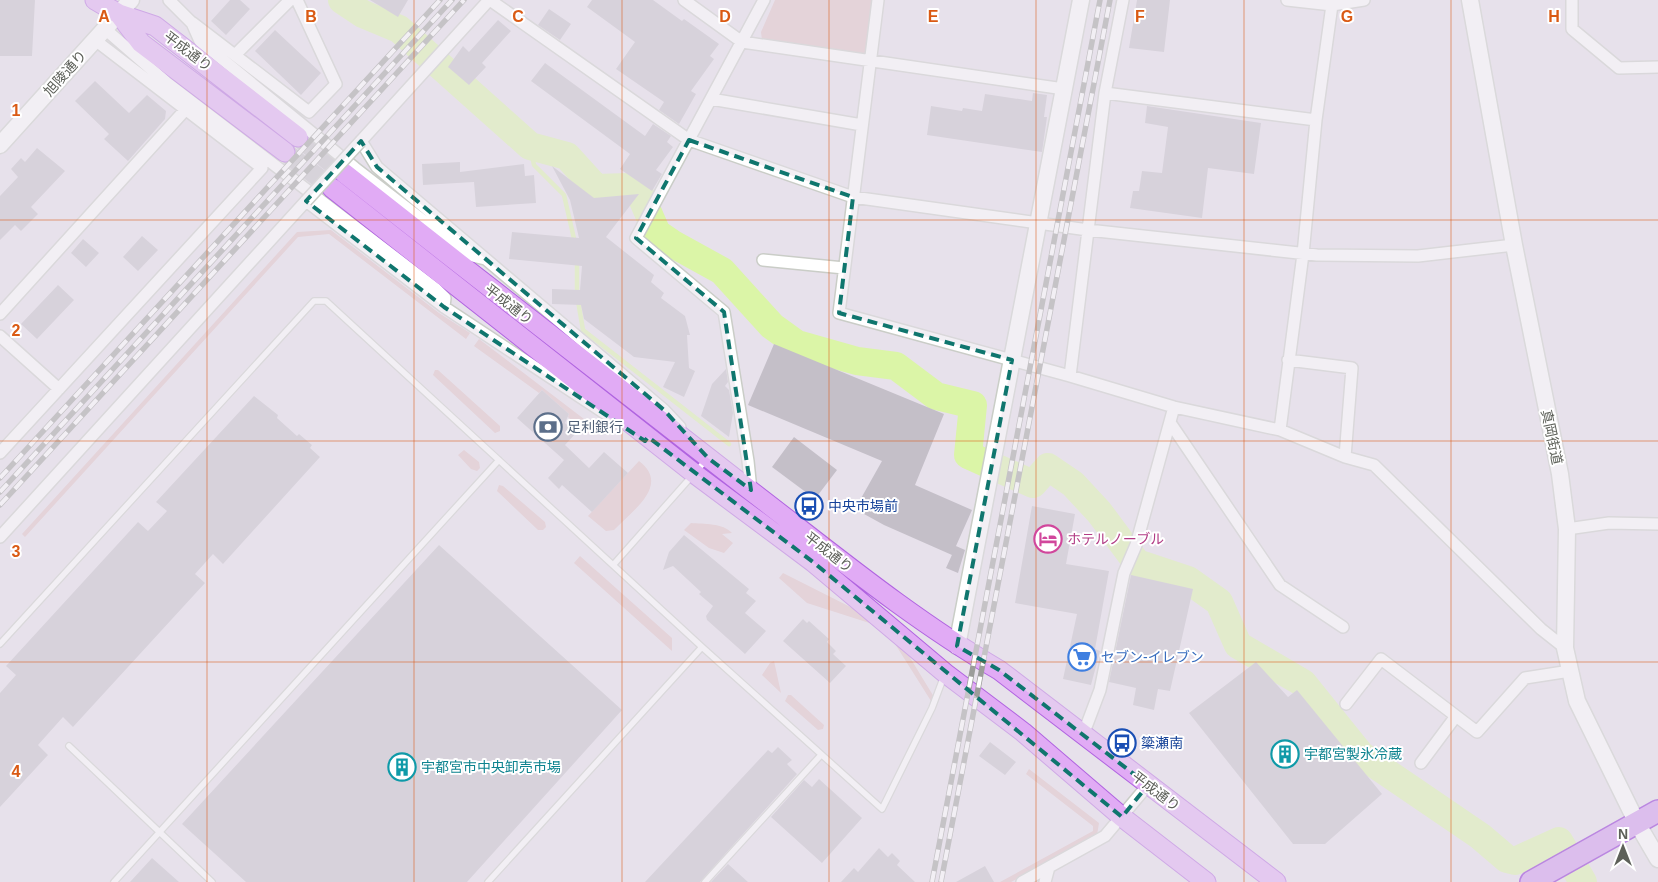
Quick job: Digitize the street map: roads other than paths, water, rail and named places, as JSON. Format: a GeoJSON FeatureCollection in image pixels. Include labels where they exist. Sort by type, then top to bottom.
{"type":"FeatureCollection","features":[{"type":"Feature","properties":{"kind":"highway"},"geometry":{"type":"LineString","coordinates":[[1531,882],[1658,811]]}},
{"type":"Feature","properties":{"kind":"main road","name":"平成通り"},"geometry":{"type":"LineString","coordinates":[[95,0],[125,7],[155,26],[298,137]]}},
{"type":"Feature","properties":{"kind":"main road","name":"平成通り"},"geometry":{"type":"LineString","coordinates":[[125,7],[141,43],[285,152]]}},
{"type":"Feature","properties":{"kind":"main road","name":"平成通り"},"geometry":{"type":"LineString","coordinates":[[344,173],[708,458],[912,614],[958,646],[999,670],[1276,882]]}},
{"type":"Feature","properties":{"kind":"main road","name":"平成通り"},"geometry":{"type":"LineString","coordinates":[[332,188],[695,474],[813,562],[945,673],[1023,732],[1122,816],[1206,882]]}},
{"type":"Feature","properties":{"kind":"street"},"geometry":{"type":"LineString","coordinates":[[168,0],[192,23],[309,112],[336,84],[297,0]]}},
{"type":"Feature","properties":{"kind":"street"},"geometry":{"type":"LineString","coordinates":[[235,55],[290,0]]}},
{"type":"Feature","properties":{"kind":"street"},"geometry":{"type":"LineString","coordinates":[[0,537],[490,0],[689,140],[853,197],[1088,230],[1303,254],[1418,256],[1514,245]]}},
{"type":"Feature","properties":{"kind":"street"},"geometry":{"type":"LineString","coordinates":[[684,0],[742,42],[1064,89]]}},
{"type":"Feature","properties":{"kind":"street"},"geometry":{"type":"LineString","coordinates":[[750,490],[748,461],[724,312],[636,238],[764,0]]}},
{"type":"Feature","properties":{"kind":"street"},"geometry":{"type":"LineString","coordinates":[[878,0],[838,314],[1070,376],[1174,407],[1280,430],[1345,457],[1374,465],[1541,629],[1565,648]]}},
{"type":"Feature","properties":{"kind":"street"},"geometry":{"type":"LineString","coordinates":[[958,646],[1081,0]]}},
{"type":"Feature","properties":{"kind":"street"},"geometry":{"type":"LineString","coordinates":[[1070,376],[1105,93],[1123,0]]}},
{"type":"Feature","properties":{"kind":"street"},"geometry":{"type":"LineString","coordinates":[[1288,0],[1332,5],[1364,0]]}},
{"type":"Feature","properties":{"kind":"street","name":"真岡街道"},"geometry":{"type":"LineString","coordinates":[[1470,0],[1514,245],[1560,474],[1567,529],[1565,648],[1570,671],[1577,701],[1637,822],[1658,859]]}},
{"type":"Feature","properties":{"kind":"street"},"geometry":{"type":"LineString","coordinates":[[1572,0],[1572,29],[1619,68],[1658,67]]}},
{"type":"Feature","properties":{"kind":"street"},"geometry":{"type":"LineString","coordinates":[[1280,430],[1303,254],[1316,120],[1332,5]]}},
{"type":"Feature","properties":{"kind":"street","name":"旭陵通り"},"geometry":{"type":"LineString","coordinates":[[1,142],[125,7]]}},
{"type":"Feature","properties":{"kind":"street"},"geometry":{"type":"LineString","coordinates":[[192,23],[200,41],[348,162],[468,255],[487,260]]}},
{"type":"Feature","properties":{"kind":"street"},"geometry":{"type":"LineString","coordinates":[[0,453],[262,168],[186,110],[100,34]]}},
{"type":"Feature","properties":{"kind":"street"},"geometry":{"type":"LineString","coordinates":[[100,34],[166,82],[435,288],[445,298],[444,307]]}},
{"type":"Feature","properties":{"kind":"street"},"geometry":{"type":"LineString","coordinates":[[1105,93],[1316,120]]}},
{"type":"Feature","properties":{"kind":"street"},"geometry":{"type":"LineString","coordinates":[[711,99],[862,125]]}},
{"type":"Feature","properties":{"kind":"street"},"geometry":{"type":"LineString","coordinates":[[0,314],[186,110]]}},
{"type":"Feature","properties":{"kind":"street"},"geometry":{"type":"LineString","coordinates":[[362,141],[377,167],[664,410],[708,458]]}},
{"type":"Feature","properties":{"kind":"street"},"geometry":{"type":"LineString","coordinates":[[306,201],[444,307],[612,419],[465,291]]}},
{"type":"Feature","properties":{"kind":"street"},"geometry":{"type":"LineString","coordinates":[[763,260],[844,268]]}},
{"type":"Feature","properties":{"kind":"street"},"geometry":{"type":"LineString","coordinates":[[0,336],[59,389]]}},
{"type":"Feature","properties":{"kind":"street"},"geometry":{"type":"LineString","coordinates":[[1288,360],[1352,368],[1345,457]]}},
{"type":"Feature","properties":{"kind":"street"},"geometry":{"type":"LineString","coordinates":[[1083,735],[1100,690],[1124,573],[1136,545],[1171,424],[1174,407]]}},
{"type":"Feature","properties":{"kind":"street"},"geometry":{"type":"LineString","coordinates":[[1171,424],[1280,585],[1343,627]]}},
{"type":"Feature","properties":{"kind":"street"},"geometry":{"type":"LineString","coordinates":[[1567,529],[1609,523],[1658,524]]}},
{"type":"Feature","properties":{"kind":"street"},"geometry":{"type":"LineString","coordinates":[[1346,704],[1381,659],[1477,732],[1525,678],[1570,671]]}},
{"type":"Feature","properties":{"kind":"street"},"geometry":{"type":"LineString","coordinates":[[1421,763],[1456,716]]}},
{"type":"Feature","properties":{"kind":"street"},"geometry":{"type":"LineString","coordinates":[[1022,882],[1105,836],[1148,785]]}},
{"type":"Feature","properties":{"kind":"street"},"geometry":{"type":"LineString","coordinates":[[1044,882],[1049,867]]}},
{"type":"Feature","properties":{"kind":"lane"},"geometry":{"type":"LineString","coordinates":[[0,644],[314,300],[326,300],[702,647],[882,809],[932,708],[945,673]]}},
{"type":"Feature","properties":{"kind":"lane"},"geometry":{"type":"LineString","coordinates":[[614,564],[708,458]]}},
{"type":"Feature","properties":{"kind":"lane"},"geometry":{"type":"LineString","coordinates":[[114,882],[499,460]]}},
{"type":"Feature","properties":{"kind":"lane"},"geometry":{"type":"LineString","coordinates":[[488,882],[702,647]]}},
{"type":"Feature","properties":{"kind":"lane"},"geometry":{"type":"LineString","coordinates":[[69,746],[212,882]]}},
{"type":"Feature","properties":{"kind":"lane"},"geometry":{"type":"LineString","coordinates":[[705,882],[822,755]]}},
{"type":"Feature","properties":{"kind":"waterway"},"geometry":{"type":"LineString","coordinates":[[342,0],[363,14],[399,29],[530,146],[567,156],[596,188],[628,187],[640,194],[657,233],[722,271],[772,326],[797,344],[857,361],[896,366],[936,396],[973,405],[968,455],[1033,484],[1048,467],[1073,484],[1099,512],[1137,563],[1188,580],[1219,602],[1238,645],[1303,683],[1361,755],[1480,836],[1507,859],[1515,861],[1559,841],[1583,882]]}},
{"type":"Feature","properties":{"kind":"waterway"},"geometry":{"type":"LineString","coordinates":[[530,146],[534,165],[564,195],[575,243]]}},
{"type":"Feature","properties":{"kind":"waterway"},"geometry":{"type":"LineString","coordinates":[[577,261],[577,295],[583,330],[729,444]]}},
{"type":"Feature","properties":{"kind":"tunnel"},"geometry":{"type":"LineString","coordinates":[[298,137],[344,173]]}},
{"type":"Feature","properties":{"kind":"tunnel"},"geometry":{"type":"LineString","coordinates":[[285,152],[332,188]]}},
{"type":"Feature","properties":{"kind":"railway"},"geometry":{"type":"LineString","coordinates":[[0,478],[440,0]]}},
{"type":"Feature","properties":{"kind":"railway"},"geometry":{"type":"LineString","coordinates":[[0,492],[452,0]]}},
{"type":"Feature","properties":{"kind":"railway"},"geometry":{"type":"LineString","coordinates":[[0,505],[464,0]]}},
{"type":"Feature","properties":{"kind":"railway"},"geometry":{"type":"LineString","coordinates":[[932,882],[1100,0]]}},
{"type":"Feature","properties":{"kind":"railway"},"geometry":{"type":"LineString","coordinates":[[941,882],[1110,0]]}},
{"type":"Feature","properties":{"kind":"place","name":"足利銀行"},"geometry":{"type":"Point","coordinates":[548,427]}},
{"type":"Feature","properties":{"kind":"place","name":"中央市場前"},"geometry":{"type":"Point","coordinates":[809,506]}},
{"type":"Feature","properties":{"kind":"place","name":"ホテルノーブル"},"geometry":{"type":"Point","coordinates":[1048,539]}},
{"type":"Feature","properties":{"kind":"place","name":"セブン-イレブン"},"geometry":{"type":"Point","coordinates":[1082,657]}},
{"type":"Feature","properties":{"kind":"place","name":"簗瀬南"},"geometry":{"type":"Point","coordinates":[1122,743]}},
{"type":"Feature","properties":{"kind":"place","name":"宇都宮製氷冷蔵"},"geometry":{"type":"Point","coordinates":[1285,754]}},
{"type":"Feature","properties":{"kind":"place","name":"宇都宮市中央卸売市場"},"geometry":{"type":"Point","coordinates":[402,767]}}]}
